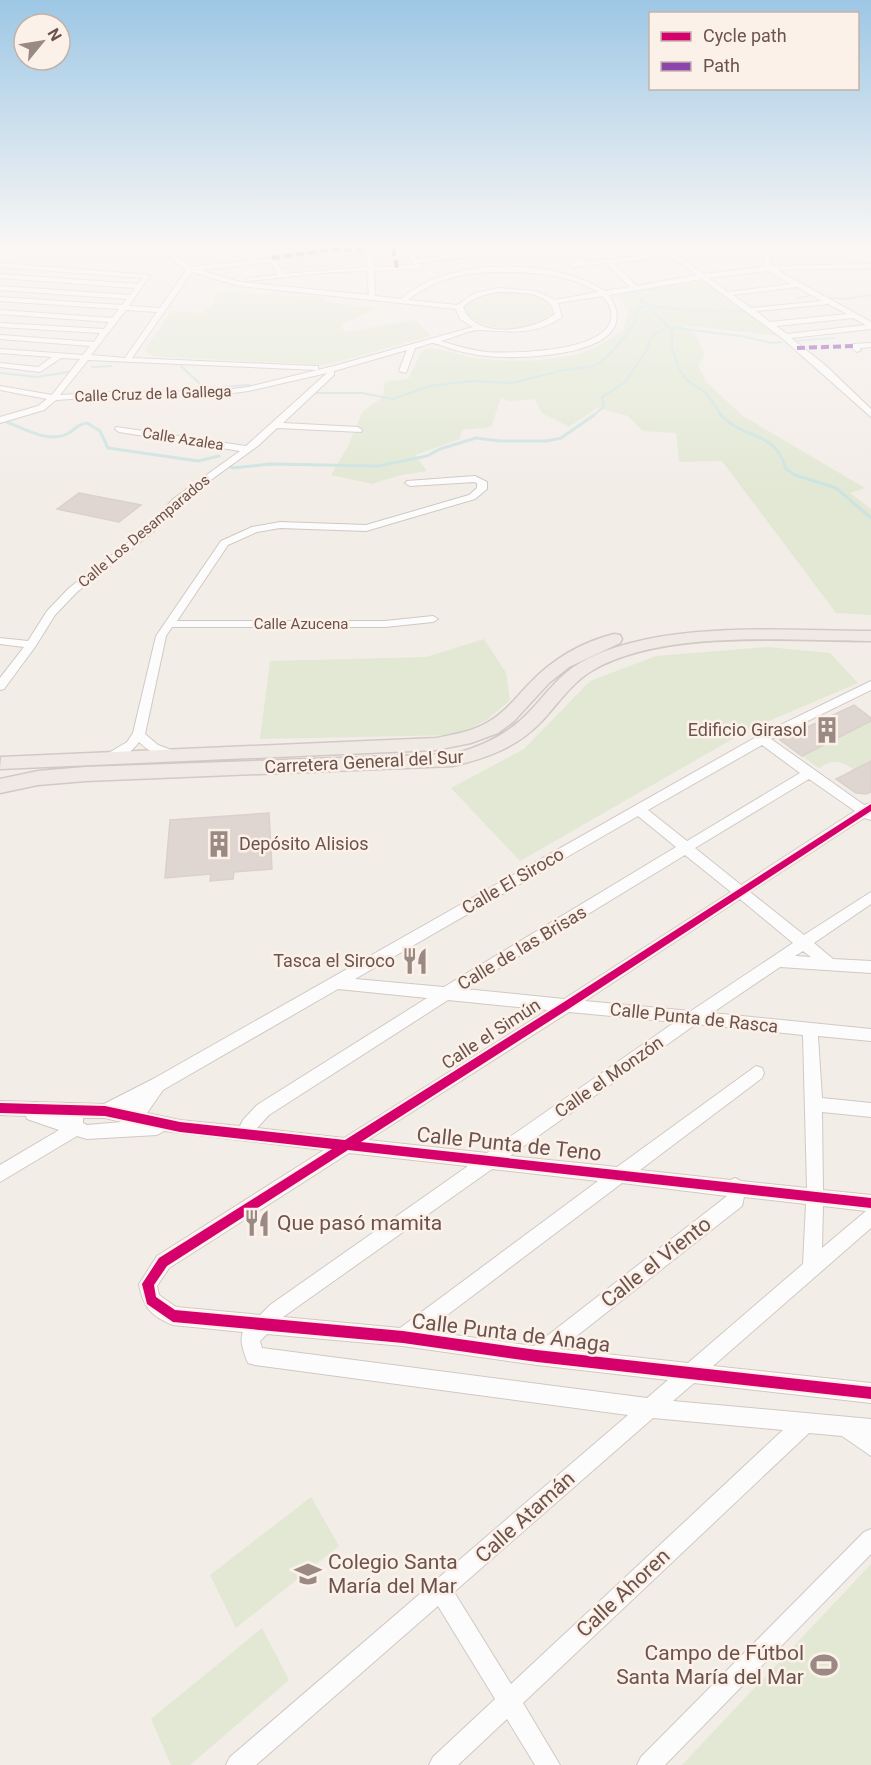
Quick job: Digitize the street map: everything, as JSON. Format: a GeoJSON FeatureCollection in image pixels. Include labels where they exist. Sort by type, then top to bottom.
{"type":"FeatureCollection","features":[{"type":"Feature","properties":{"kind":"main road","name":"Carretera General del Sur"},"geometry":{"type":"LineString","coordinates":[[1,763],[436,744],[483,733],[506,718],[535,686],[558,666],[583,651],[614,639],[676,626],[871,625]]}},
{"type":"Feature","properties":{"kind":"main road","name":"Carretera General del Sur"},"geometry":{"type":"LineString","coordinates":[[0,785],[38,778],[86,774],[453,760],[474,755],[511,737],[531,721],[561,686],[585,668],[607,656],[638,646],[691,637],[871,636]]}},
{"type":"Feature","properties":{"kind":"main road"},"geometry":{"type":"LineString","coordinates":[[0,785],[4,772],[1,763]]}},
{"type":"Feature","properties":{"kind":"street"},"geometry":{"type":"LineString","coordinates":[[36,326],[105,331]]}},
{"type":"Feature","properties":{"kind":"street"},"geometry":{"type":"LineString","coordinates":[[0,388],[54,398],[108,326]]}},
{"type":"Feature","properties":{"kind":"street"},"geometry":{"type":"LineString","coordinates":[[127,360],[150,326]]}},
{"type":"Feature","properties":{"kind":"street"},"geometry":{"type":"LineString","coordinates":[[482,327],[513,331],[538,326]]}},
{"type":"Feature","properties":{"kind":"street"},"geometry":{"type":"LineString","coordinates":[[434,341],[471,352],[505,356],[541,354],[569,350],[594,341],[611,326]]}},
{"type":"Feature","properties":{"kind":"street"},"geometry":{"type":"LineString","coordinates":[[773,326],[871,414]]}},
{"type":"Feature","properties":{"kind":"street"},"geometry":{"type":"LineString","coordinates":[[785,336],[868,326]]}},
{"type":"Feature","properties":{"kind":"street","name":"Calle Cruz de la Gallega"},"geometry":{"type":"LineString","coordinates":[[0,420],[41,408],[54,398],[113,394],[218,393],[298,377],[482,327]]}},
{"type":"Feature","properties":{"kind":"street"},"geometry":{"type":"LineString","coordinates":[[0,337],[96,344]]}},
{"type":"Feature","properties":{"kind":"street"},"geometry":{"type":"LineString","coordinates":[[857,350],[853,346],[871,345]]}},
{"type":"Feature","properties":{"kind":"street"},"geometry":{"type":"LineString","coordinates":[[404,370],[412,347]]}},
{"type":"Feature","properties":{"kind":"street"},"geometry":{"type":"LineString","coordinates":[[0,351],[127,360],[292,367],[324,368],[348,364]]}},
{"type":"Feature","properties":{"kind":"street"},"geometry":{"type":"LineString","coordinates":[[0,365],[40,370],[59,355]]}},
{"type":"Feature","properties":{"kind":"street"},"geometry":{"type":"LineString","coordinates":[[292,367],[325,370]]}},
{"type":"Feature","properties":{"kind":"street"},"geometry":{"type":"LineString","coordinates":[[292,367],[302,371],[298,377]]}},
{"type":"Feature","properties":{"kind":"street","name":"Calle Los Desamparados"},"geometry":{"type":"LineString","coordinates":[[0,686],[31,645],[51,613],[74,590],[150,530],[176,501],[276,425],[331,373],[325,370]]}},
{"type":"Feature","properties":{"kind":"street"},"geometry":{"type":"LineString","coordinates":[[0,411],[17,416]]}},
{"type":"Feature","properties":{"kind":"street"},"geometry":{"type":"LineString","coordinates":[[276,425],[357,430]]}},
{"type":"Feature","properties":{"kind":"street","name":"Calle Azalea"},"geometry":{"type":"LineString","coordinates":[[119,429],[247,449]]}},
{"type":"Feature","properties":{"kind":"street"},"geometry":{"type":"LineString","coordinates":[[111,758],[131,746],[139,734],[160,636],[224,543],[255,529],[280,525],[366,528],[472,497],[482,489],[482,482],[475,479],[410,483]]}},
{"type":"Feature","properties":{"kind":"street","name":"Calle Azucena"},"geometry":{"type":"LineString","coordinates":[[169,624],[385,624],[433,619]]}},
{"type":"Feature","properties":{"kind":"street"},"geometry":{"type":"LineString","coordinates":[[0,641],[31,645]]}},
{"type":"Feature","properties":{"kind":"street","name":"Calle El Siroco"},"geometry":{"type":"LineString","coordinates":[[105,1111],[159,1084],[338,983],[762,739],[871,685]]}},
{"type":"Feature","properties":{"kind":"street"},"geometry":{"type":"LineString","coordinates":[[139,734],[149,746],[158,752],[173,755]]}},
{"type":"Feature","properties":{"kind":"street"},"geometry":{"type":"LineString","coordinates":[[762,739],[869,812]]}},
{"type":"Feature","properties":{"kind":"street","name":"Calle de las Brisas"},"geometry":{"type":"LineString","coordinates":[[245,1134],[249,1125],[263,1110],[447,993],[809,773]]}},
{"type":"Feature","properties":{"kind":"street"},"geometry":{"type":"LineString","coordinates":[[638,809],[829,964]]}},
{"type":"Feature","properties":{"kind":"street","name":"Calle el Simún"},"geometry":{"type":"LineString","coordinates":[[151,1300],[148,1284],[163,1262],[348,1146],[740,892],[869,812]]}},
{"type":"Feature","properties":{"kind":"street","name":"Calle el Monzón"},"geometry":{"type":"LineString","coordinates":[[262,1325],[276,1311],[871,897]]}},
{"type":"Feature","properties":{"kind":"street"},"geometry":{"type":"LineString","coordinates":[[780,961],[871,967]]}},
{"type":"Feature","properties":{"kind":"street","name":"Calle Punta de Rasca"},"geometry":{"type":"LineString","coordinates":[[338,983],[871,1035]]}},
{"type":"Feature","properties":{"kind":"street"},"geometry":{"type":"LineString","coordinates":[[810,1030],[816,1104],[816,1195],[812,1269]]}},
{"type":"Feature","properties":{"kind":"street"},"geometry":{"type":"LineString","coordinates":[[403,1337],[624,1174],[756,1073]]}},
{"type":"Feature","properties":{"kind":"street","name":"Calle El Siroco"},"geometry":{"type":"LineString","coordinates":[[134,1118],[159,1084]]}},
{"type":"Feature","properties":{"kind":"street"},"geometry":{"type":"LineString","coordinates":[[816,1104],[871,1110]]}},
{"type":"Feature","properties":{"kind":"street","name":"Calle Punta de Teno"},"geometry":{"type":"LineString","coordinates":[[0,1108],[105,1111],[180,1127],[735,1186],[871,1203]]}},
{"type":"Feature","properties":{"kind":"street"},"geometry":{"type":"LineString","coordinates":[[0,1174],[76,1128],[74,1120],[79,1109]]}},
{"type":"Feature","properties":{"kind":"street","name":"Calle Punta de Teno"},"geometry":{"type":"LineString","coordinates":[[22,1110],[87,1132],[180,1127]]}},
{"type":"Feature","properties":{"kind":"street"},"geometry":{"type":"LineString","coordinates":[[43,1117],[48,1127],[46,1146]]}},
{"type":"Feature","properties":{"kind":"street"},"geometry":{"type":"LineString","coordinates":[[100,1131],[129,1123],[134,1118]]}},
{"type":"Feature","properties":{"kind":"street","name":"Calle el Viento"},"geometry":{"type":"LineString","coordinates":[[537,1356],[736,1200],[735,1186]]}},
{"type":"Feature","properties":{"kind":"street","name":"Calle Atamán"},"geometry":{"type":"LineString","coordinates":[[238,1765],[871,1217]]}},
{"type":"Feature","properties":{"kind":"street","name":"Calle Punta de Anaga"},"geometry":{"type":"LineString","coordinates":[[151,1300],[173,1316],[403,1337],[537,1356],[693,1371],[871,1393]]}},
{"type":"Feature","properties":{"kind":"street"},"geometry":{"type":"LineString","coordinates":[[262,1325],[250,1338],[255,1356],[648,1408],[871,1429]]}},
{"type":"Feature","properties":{"kind":"street","name":"Calle Ahoren"},"geometry":{"type":"LineString","coordinates":[[441,1765],[806,1422]]}},
{"type":"Feature","properties":{"kind":"street"},"geometry":{"type":"LineString","coordinates":[[845,1425],[871,1446]]}},
{"type":"Feature","properties":{"kind":"street"},"geometry":{"type":"LineString","coordinates":[[649,1765],[871,1539]]}},
{"type":"Feature","properties":{"kind":"street"},"geometry":{"type":"LineString","coordinates":[[441,1591],[548,1765]]}},
{"type":"Feature","properties":{"kind":"green space"},"geometry":{"type":"Polygon","coordinates":[[[161,326],[342,326],[344,332],[378,326],[422,326],[431,336],[325,365],[152,356],[145,350],[161,326]]]}},
{"type":"Feature","properties":{"kind":"green space"},"geometry":{"type":"Polygon","coordinates":[[[490,326],[534,326],[519,329],[490,326]]]}},
{"type":"Feature","properties":{"kind":"green space"},"geometry":{"type":"Polygon","coordinates":[[[624,326],[682,326],[696,334],[705,355],[698,365],[707,383],[743,416],[865,488],[850,493],[871,509],[871,615],[836,613],[722,461],[679,462],[676,433],[643,431],[628,416],[597,408],[569,427],[542,413],[535,399],[509,401],[501,398],[491,427],[462,430],[460,439],[415,455],[427,471],[401,475],[372,484],[331,475],[348,446],[363,411],[383,397],[385,382],[408,379],[423,349],[500,360],[553,359],[586,351],[623,330],[624,326]]]}},
{"type":"Feature","properties":{"kind":"green space"},"geometry":{"type":"Polygon","coordinates":[[[692,326],[766,326],[779,336],[692,326]]]}},
{"type":"Feature","properties":{"kind":"green space"},"geometry":{"type":"Polygon","coordinates":[[[484,639],[506,673],[510,700],[487,720],[456,735],[260,739],[270,661],[426,657],[484,639]]]}},
{"type":"Feature","properties":{"kind":"green space"},"geometry":{"type":"Polygon","coordinates":[[[768,647],[830,653],[858,683],[750,729],[520,861],[451,788],[524,749],[590,681],[656,656],[768,647]]]}},
{"type":"Feature","properties":{"kind":"green space"},"geometry":{"type":"Polygon","coordinates":[[[871,721],[871,761],[854,770],[837,762],[819,768],[802,756],[871,721]]]}},
{"type":"Feature","properties":{"kind":"green space"},"geometry":{"type":"Polygon","coordinates":[[[311,1497],[339,1546],[236,1628],[210,1575],[311,1497]]]}},
{"type":"Feature","properties":{"kind":"green space","name":"Campo de Fútbol Santa María del Mar"},"geometry":{"type":"Polygon","coordinates":[[[871,1564],[871,1765],[682,1765],[871,1564]]]}},
{"type":"Feature","properties":{"kind":"green space"},"geometry":{"type":"Polygon","coordinates":[[[262,1628],[289,1680],[190,1765],[171,1765],[151,1719],[262,1628]]]}},
{"type":"Feature","properties":{"kind":"building"},"geometry":{"type":"Polygon","coordinates":[[[79,493],[141,505],[119,522],[57,509],[79,493]]]}},
{"type":"Feature","properties":{"kind":"building","name":"Edificio Girasol"},"geometry":{"type":"Polygon","coordinates":[[[854,705],[871,718],[871,721],[802,756],[780,740],[854,705]]]}},
{"type":"Feature","properties":{"kind":"building","name":"Edificio Girasol"},"geometry":{"type":"Polygon","coordinates":[[[871,761],[871,792],[856,793],[836,779],[871,761]]]}},
{"type":"Feature","properties":{"kind":"building","name":"Depósito Alisios"},"geometry":{"type":"Polygon","coordinates":[[[269,813],[272,869],[234,872],[233,879],[210,881],[211,874],[165,878],[170,820],[269,813]]]}},
{"type":"Feature","properties":{"kind":"waterway"},"geometry":{"type":"LineString","coordinates":[[315,393],[362,393],[393,399],[430,386],[472,381],[512,383],[564,370],[595,366],[606,358],[632,326]]}},
{"type":"Feature","properties":{"kind":"waterway"},"geometry":{"type":"LineString","coordinates":[[592,416],[604,407],[602,397],[624,383],[645,353],[652,336],[669,327]]}},
{"type":"Feature","properties":{"kind":"waterway"},"geometry":{"type":"LineString","coordinates":[[669,327],[741,336],[772,343],[781,342]]}},
{"type":"Feature","properties":{"kind":"waterway"},"geometry":{"type":"LineString","coordinates":[[669,327],[672,330],[672,348],[680,371],[687,380],[707,394],[722,416]]}},
{"type":"Feature","properties":{"kind":"waterway"},"geometry":{"type":"LineString","coordinates":[[796,341],[834,338]]}},
{"type":"Feature","properties":{"kind":"waterway"},"geometry":{"type":"LineString","coordinates":[[92,367],[111,366]]}},
{"type":"Feature","properties":{"kind":"waterway"},"geometry":{"type":"LineString","coordinates":[[181,366],[200,384]]}},
{"type":"Feature","properties":{"kind":"waterway"},"geometry":{"type":"LineString","coordinates":[[0,373],[37,377],[68,372]]}},
{"type":"Feature","properties":{"kind":"waterway"},"geometry":{"type":"LineString","coordinates":[[208,388],[249,385]]}},
{"type":"Feature","properties":{"kind":"waterway"},"geometry":{"type":"LineString","coordinates":[[228,464],[232,468],[270,464],[378,466],[427,456],[440,449],[476,438],[500,441],[547,441],[561,438],[594,415]]}},
{"type":"Feature","properties":{"kind":"waterway"},"geometry":{"type":"LineString","coordinates":[[722,416],[739,429],[767,441],[781,456],[786,469],[795,475],[836,488],[871,518]]}},
{"type":"Feature","properties":{"kind":"waterway"},"geometry":{"type":"LineString","coordinates":[[7,422],[36,434],[52,437],[67,434],[87,423],[100,431],[108,448],[198,461],[219,456]]}},
{"type":"Feature","properties":{"kind":"marked path"},"geometry":{"type":"LineString","coordinates":[[797,348],[853,346]]}},
{"type":"Feature","properties":{"kind":"cycle path"},"geometry":{"type":"LineString","coordinates":[[871,807],[567,1005],[163,1262],[148,1284],[151,1300],[173,1316],[403,1337],[537,1356],[871,1393]]}},
{"type":"Feature","properties":{"kind":"cycle path"},"geometry":{"type":"LineString","coordinates":[[0,1108],[105,1111],[180,1127],[871,1203]]}},
{"type":"Feature","properties":{"kind":"place","name":"Edificio Girasol"},"geometry":{"type":"Point","coordinates":[827,730]}},
{"type":"Feature","properties":{"kind":"place","name":"Depósito Alisios"},"geometry":{"type":"Point","coordinates":[219,844]}},
{"type":"Feature","properties":{"kind":"place","name":"Tasca el Siroco"},"geometry":{"type":"Point","coordinates":[415,961]}},
{"type":"Feature","properties":{"kind":"place","name":"Que pasó mamita"},"geometry":{"type":"Point","coordinates":[257,1223]}},
{"type":"Feature","properties":{"kind":"place","name":"Colegio Santa María del Mar"},"geometry":{"type":"Point","coordinates":[308,1574]}},
{"type":"Feature","properties":{"kind":"place","name":"Campo de Fútbol Santa María del Mar"},"geometry":{"type":"Point","coordinates":[824,1665]}}]}
